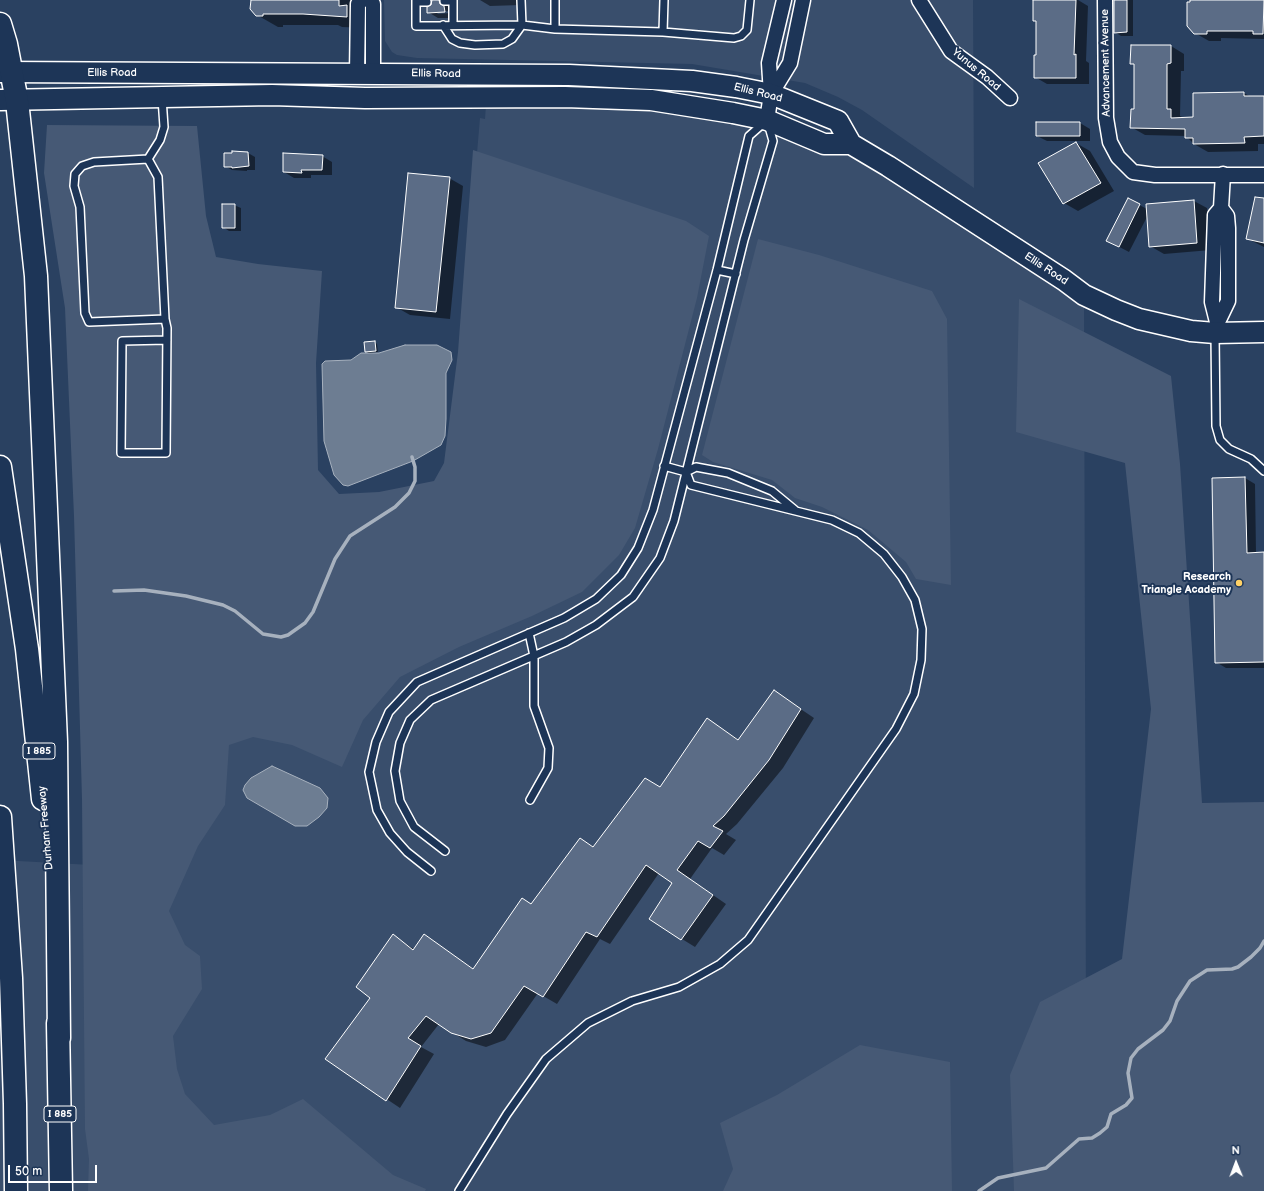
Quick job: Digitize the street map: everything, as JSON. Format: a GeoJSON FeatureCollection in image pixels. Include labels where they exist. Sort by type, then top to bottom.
{"type":"FeatureCollection","features":[{"type":"Feature","properties":{"kind":"highway"},"geometry":{"type":"LineString","coordinates":[[0,24],[9,100],[36,276],[56,742],[59,1038]]}},
{"type":"Feature","properties":{"kind":"highway","name":"Durham Freeway"},"geometry":{"type":"LineString","coordinates":[[0,467],[18,581],[35,714],[52,901],[59,1038],[61,1191]]}},
{"type":"Feature","properties":{"kind":"highway"},"geometry":{"type":"LineString","coordinates":[[0,817],[12,1008],[16,1191]]}},
{"type":"Feature","properties":{"kind":"main road","name":"Ellis Road"},"geometry":{"type":"LineString","coordinates":[[6,72],[137,74],[569,75],[692,81],[772,94],[838,121],[851,144],[888,166],[1064,280],[1084,296],[1139,319],[1191,331],[1216,328],[1264,332]]}},
{"type":"Feature","properties":{"kind":"main road"},"geometry":{"type":"LineString","coordinates":[[272,96],[286,88],[355,84],[365,74]]}},
{"type":"Feature","properties":{"kind":"main road"},"geometry":{"type":"LineString","coordinates":[[366,98],[385,90],[474,84],[485,75]]}},
{"type":"Feature","properties":{"kind":"main road","name":"Ellis Road"},"geometry":{"type":"LineString","coordinates":[[9,100],[272,96],[366,98],[565,97],[651,100],[767,120],[824,144],[851,144]]}},
{"type":"Feature","properties":{"kind":"street"},"geometry":{"type":"LineString","coordinates":[[767,120],[772,94],[769,63],[784,0]]}},
{"type":"Feature","properties":{"kind":"street"},"geometry":{"type":"LineString","coordinates":[[772,94],[790,63],[803,0]]}},
{"type":"Feature","properties":{"kind":"street","name":"Yunus Road"},"geometry":{"type":"LineString","coordinates":[[919,0],[951,51],[987,77],[1010,98]]}},
{"type":"Feature","properties":{"kind":"street","name":"Advancement Avenue"},"geometry":{"type":"LineString","coordinates":[[1104,0],[1106,118],[1110,142],[1118,157],[1133,172],[1155,175],[1264,175]]}},
{"type":"Feature","properties":{"kind":"street"},"geometry":{"type":"LineString","coordinates":[[365,74],[370,1]]}},
{"type":"Feature","properties":{"kind":"street"},"geometry":{"type":"LineString","coordinates":[[1216,328],[1228,301],[1221,237],[1226,216],[1221,208],[1223,174]]}},
{"type":"Feature","properties":{"kind":"lane"},"geometry":{"type":"LineString","coordinates":[[443,25],[449,36],[455,42],[475,45],[503,44],[512,39],[522,25],[521,0]]}},
{"type":"Feature","properties":{"kind":"lane"},"geometry":{"type":"LineString","coordinates":[[555,0],[555,29]]}},
{"type":"Feature","properties":{"kind":"lane"},"geometry":{"type":"LineString","coordinates":[[663,32],[664,0]]}},
{"type":"Feature","properties":{"kind":"lane"},"geometry":{"type":"LineString","coordinates":[[427,2],[416,1],[416,26],[522,25],[555,29],[663,32],[734,38],[741,36],[746,30],[750,0]]}},
{"type":"Feature","properties":{"kind":"lane"},"geometry":{"type":"LineString","coordinates":[[444,1],[453,1],[453,25]]}},
{"type":"Feature","properties":{"kind":"lane"},"geometry":{"type":"LineString","coordinates":[[148,159],[160,140],[164,127],[162,98]]}},
{"type":"Feature","properties":{"kind":"lane"},"geometry":{"type":"LineString","coordinates":[[431,870],[407,852],[390,833],[377,810],[369,772],[379,736],[389,712],[417,682],[564,618],[596,599],[621,575],[638,548],[653,510],[717,270],[749,136],[767,120],[773,141],[736,274],[674,521],[660,558],[633,597],[596,625],[566,642],[431,700],[410,720],[400,743],[395,771],[400,801],[414,827],[446,851]]}},
{"type":"Feature","properties":{"kind":"lane"},"geometry":{"type":"LineString","coordinates":[[148,159],[94,162],[82,166],[75,174],[74,186],[80,207],[85,312],[90,322],[165,319]]}},
{"type":"Feature","properties":{"kind":"lane"},"geometry":{"type":"LineString","coordinates":[[148,159],[158,176],[165,319],[167,328],[167,340],[166,453],[121,453],[122,341],[167,340]]}},
{"type":"Feature","properties":{"kind":"lane"},"geometry":{"type":"LineString","coordinates":[[717,270],[736,274]]}},
{"type":"Feature","properties":{"kind":"lane"},"geometry":{"type":"LineString","coordinates":[[1216,328],[1216,426],[1220,440],[1229,449],[1251,459],[1264,471]]}},
{"type":"Feature","properties":{"kind":"lane"},"geometry":{"type":"LineString","coordinates":[[664,466],[686,472],[696,467],[728,473],[772,491],[798,512]]}},
{"type":"Feature","properties":{"kind":"lane"},"geometry":{"type":"LineString","coordinates":[[459,1191],[508,1114],[546,1059],[588,1023],[632,1001],[679,987],[720,964],[748,940],[896,729],[914,694],[921,660],[922,630],[915,600],[902,576],[884,554],[859,533],[832,520],[692,485],[686,472]]}},
{"type":"Feature","properties":{"kind":"lane"},"geometry":{"type":"LineString","coordinates":[[529,633],[534,656],[534,706],[549,748],[548,768],[530,800]]}},
{"type":"Feature","properties":{"kind":"shaded area"},"geometry":{"type":"Polygon","coordinates":[[[384,0],[973,0],[974,188],[862,110],[838,97],[805,83],[692,64],[417,58],[397,55],[392,52],[385,41],[384,0]]]}},
{"type":"Feature","properties":{"kind":"shaded area"},"geometry":{"type":"Polygon","coordinates":[[[486,105],[651,108],[828,140],[1084,295],[1086,1029],[1152,1191],[0,1191],[0,860],[110,866],[111,628],[437,620],[480,118],[485,119],[486,105]]]}},
{"type":"Feature","properties":{"kind":"shaded area"},"geometry":{"type":"Polygon","coordinates":[[[47,125],[197,126],[206,216],[216,257],[258,264],[322,271],[316,363],[318,470],[339,494],[379,492],[434,481],[444,463],[458,352],[473,150],[686,221],[709,236],[697,298],[658,449],[635,528],[619,555],[582,592],[532,616],[459,647],[400,677],[363,720],[342,767],[292,745],[253,737],[229,745],[225,805],[198,846],[169,911],[185,945],[200,956],[202,989],[173,1036],[177,1069],[185,1094],[214,1125],[270,1115],[303,1099],[393,1175],[426,1189],[425,1191],[88,1191],[89,1159],[85,1129],[82,799],[74,516],[65,308],[44,173],[47,125]]]}},
{"type":"Feature","properties":{"kind":"shaded area"},"geometry":{"type":"Polygon","coordinates":[[[758,239],[819,255],[932,291],[947,319],[951,585],[916,579],[906,562],[868,530],[822,507],[795,498],[772,480],[713,462],[702,455],[758,239]]]}},
{"type":"Feature","properties":{"kind":"shaded area"},"geometry":{"type":"Polygon","coordinates":[[[1019,299],[1171,376],[1180,464],[1202,803],[1264,802],[1264,1191],[1014,1191],[1010,1075],[1040,1002],[1122,959],[1151,709],[1125,463],[1016,432],[1019,299]]]}},
{"type":"Feature","properties":{"kind":"shaded area"},"geometry":{"type":"Polygon","coordinates":[[[405,345],[437,345],[451,352],[452,360],[446,373],[445,436],[441,445],[413,461],[348,486],[343,485],[334,475],[324,441],[322,364],[325,361],[351,360],[361,353],[379,353],[405,345]]]}},
{"type":"Feature","properties":{"kind":"shaded area"},"geometry":{"type":"Polygon","coordinates":[[[272,766],[320,788],[328,798],[327,808],[319,817],[307,826],[295,826],[247,798],[243,790],[245,785],[251,778],[272,766]]]}},
{"type":"Feature","properties":{"kind":"shaded area"},"geometry":{"type":"Polygon","coordinates":[[[860,1045],[950,1062],[952,1191],[723,1191],[733,1169],[720,1123],[777,1095],[860,1045]]]}},
{"type":"Feature","properties":{"kind":"building"},"geometry":{"type":"Polygon","coordinates":[[[251,0],[339,0],[339,6],[347,5],[347,17],[303,14],[263,14],[263,16],[256,16],[250,9],[251,0]]]}},
{"type":"Feature","properties":{"kind":"building"},"geometry":{"type":"Polygon","coordinates":[[[432,0],[439,0],[440,4],[444,6],[445,12],[427,13],[427,7],[431,5],[432,0]]]}},
{"type":"Feature","properties":{"kind":"building"},"geometry":{"type":"Polygon","coordinates":[[[1033,0],[1076,0],[1074,55],[1076,54],[1076,78],[1034,78],[1036,21],[1033,21],[1033,0]]]}},
{"type":"Feature","properties":{"kind":"building"},"geometry":{"type":"Polygon","coordinates":[[[1114,0],[1127,0],[1127,32],[1114,33],[1114,0]]]}},
{"type":"Feature","properties":{"kind":"building"},"geometry":{"type":"Polygon","coordinates":[[[1190,0],[1264,0],[1263,34],[1253,34],[1253,31],[1207,31],[1207,34],[1194,34],[1187,26],[1187,2],[1190,2],[1190,0]]]}},
{"type":"Feature","properties":{"kind":"building"},"geometry":{"type":"Polygon","coordinates":[[[1131,45],[1171,45],[1171,63],[1167,64],[1167,109],[1171,109],[1171,118],[1193,117],[1193,93],[1244,92],[1244,96],[1264,96],[1264,136],[1244,137],[1245,143],[1193,144],[1193,138],[1185,138],[1185,129],[1130,128],[1131,109],[1134,109],[1134,64],[1130,64],[1131,45]]]}},
{"type":"Feature","properties":{"kind":"building"},"geometry":{"type":"Polygon","coordinates":[[[1036,122],[1080,122],[1080,136],[1036,136],[1036,122]]]}},
{"type":"Feature","properties":{"kind":"building"},"geometry":{"type":"Polygon","coordinates":[[[1076,142],[1101,183],[1063,204],[1038,163],[1076,142]]]}},
{"type":"Feature","properties":{"kind":"building"},"geometry":{"type":"Polygon","coordinates":[[[232,151],[248,152],[249,166],[232,168],[224,167],[224,153],[232,153],[232,151]]]}},
{"type":"Feature","properties":{"kind":"building"},"geometry":{"type":"Polygon","coordinates":[[[283,153],[323,155],[322,170],[301,170],[302,173],[283,172],[283,153]]]}},
{"type":"Feature","properties":{"kind":"building"},"geometry":{"type":"Polygon","coordinates":[[[408,173],[450,177],[436,312],[395,308],[408,173]]]}},
{"type":"Feature","properties":{"kind":"building"},"geometry":{"type":"Polygon","coordinates":[[[1255,197],[1264,198],[1264,243],[1246,239],[1255,197]]]}},
{"type":"Feature","properties":{"kind":"building"},"geometry":{"type":"Polygon","coordinates":[[[1128,198],[1140,204],[1119,247],[1106,241],[1128,198]]]}},
{"type":"Feature","properties":{"kind":"building"},"geometry":{"type":"Polygon","coordinates":[[[1194,200],[1197,243],[1149,247],[1146,204],[1194,200]]]}},
{"type":"Feature","properties":{"kind":"building"},"geometry":{"type":"Polygon","coordinates":[[[222,204],[235,204],[235,228],[222,228],[222,204]]]}},
{"type":"Feature","properties":{"kind":"building"},"geometry":{"type":"Polygon","coordinates":[[[375,341],[376,351],[365,352],[364,342],[375,341]]]}},
{"type":"Feature","properties":{"kind":"building","name":"Research Triangle Academy"},"geometry":{"type":"Polygon","coordinates":[[[1245,477],[1247,553],[1264,552],[1264,662],[1215,663],[1212,478],[1245,477]]]}},
{"type":"Feature","properties":{"kind":"building"},"geometry":{"type":"Polygon","coordinates":[[[774,690],[801,709],[769,760],[724,816],[713,826],[723,831],[710,848],[698,841],[677,870],[713,895],[681,940],[649,919],[672,883],[646,865],[597,937],[586,932],[543,997],[524,986],[491,1033],[471,1039],[451,1033],[426,1016],[408,1038],[421,1046],[386,1101],[325,1059],[370,998],[356,987],[393,934],[413,950],[424,934],[473,969],[522,898],[531,904],[580,838],[593,847],[645,778],[660,787],[707,718],[738,740],[774,690]]]}},
{"type":"Feature","properties":{"kind":"waterway"},"geometry":{"type":"LineString","coordinates":[[114,591],[144,590],[186,596],[223,605],[235,611],[263,634],[281,637],[288,635],[305,623],[313,612],[335,559],[350,536],[395,507],[409,493],[415,481],[415,467],[412,457]]}},
{"type":"Feature","properties":{"kind":"waterway"},"geometry":{"type":"LineString","coordinates":[[979,1191],[998,1178],[1046,1168],[1079,1139],[1092,1138],[1107,1127],[1111,1114],[1126,1105],[1132,1098],[1128,1073],[1131,1058],[1138,1049],[1163,1030],[1170,1021],[1177,1001],[1190,981],[1207,970],[1232,969],[1238,967],[1251,957],[1260,948],[1264,941]]}},
{"type":"Feature","properties":{"kind":"place","name":"Research Triangle Academy"},"geometry":{"type":"Point","coordinates":[1239,583]}}]}
